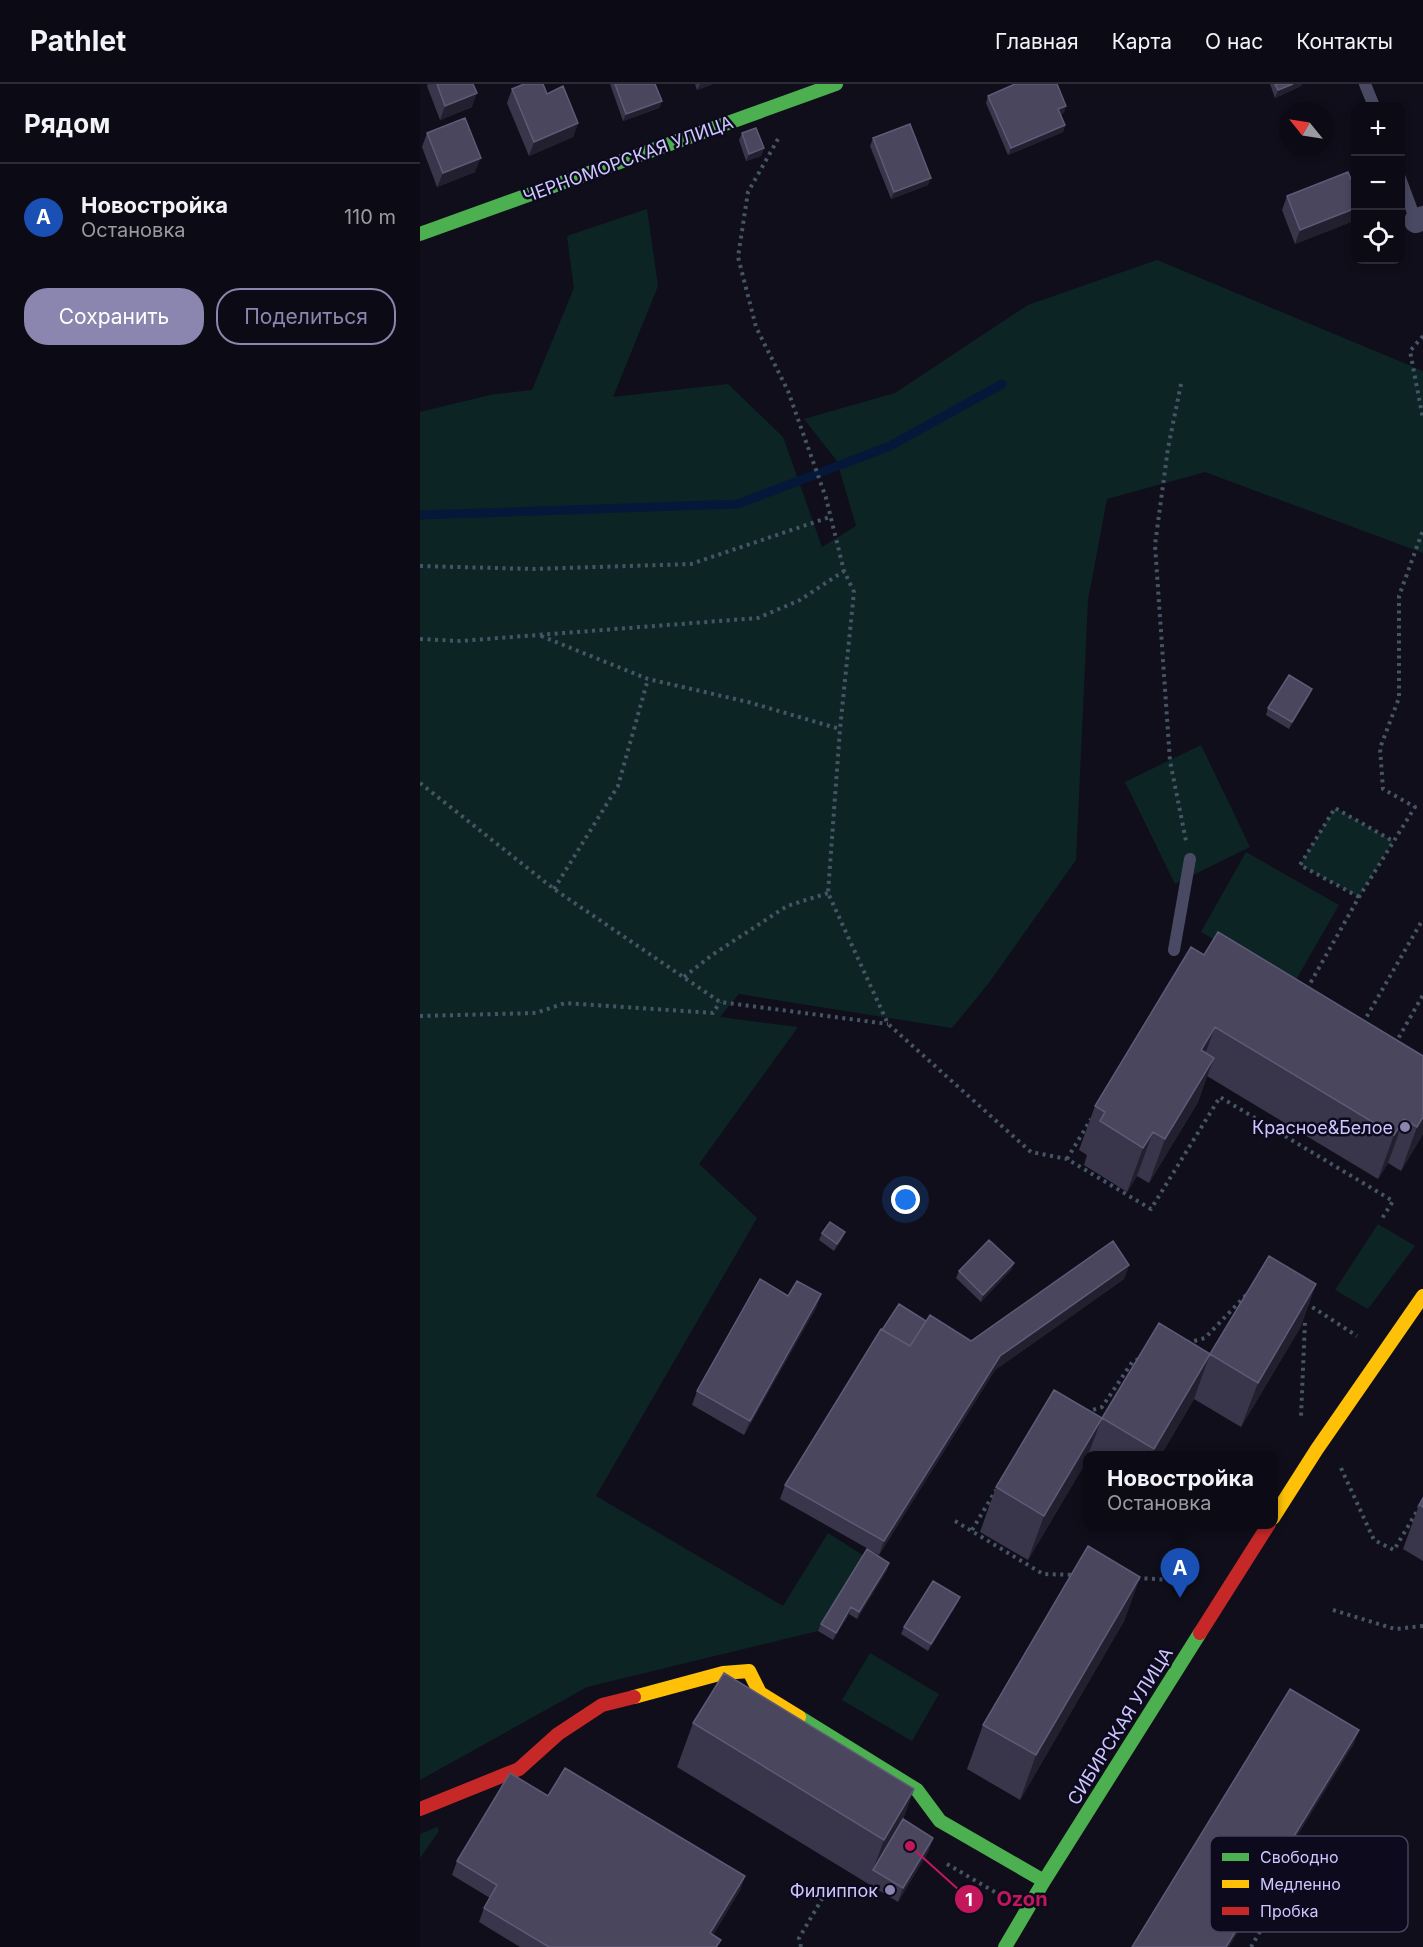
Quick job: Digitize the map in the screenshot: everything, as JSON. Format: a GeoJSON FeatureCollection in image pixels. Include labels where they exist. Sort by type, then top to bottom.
{"type":"FeatureCollection","features":[{"type":"Feature","properties":{"kind":"street","name":"ЧЕРНОМОРСКАЯ УЛИЦА"},"geometry":{"type":"LineString","coordinates":[[420,234],[836,84]]}},
{"type":"Feature","properties":{"kind":"street"},"geometry":{"type":"LineString","coordinates":[[1278,1510],[1317,1449],[1423,1296]]}},
{"type":"Feature","properties":{"kind":"street","name":"СИБИРСКАЯ УЛИЦА"},"geometry":{"type":"LineString","coordinates":[[1005,1947],[1044,1881],[1266,1529]]}},
{"type":"Feature","properties":{"kind":"street"},"geometry":{"type":"LineString","coordinates":[[420,1809],[519,1769],[558,1734],[602,1705],[723,1673],[749,1671],[760,1693],[917,1790],[940,1821],[1044,1881]]}},
{"type":"Feature","properties":{"kind":"lane"},"geometry":{"type":"LineString","coordinates":[[1365,84],[1372,102]]}},
{"type":"Feature","properties":{"kind":"lane"},"geometry":{"type":"LineString","coordinates":[[1405,187],[1420,219]]}},
{"type":"Feature","properties":{"kind":"lane"},"geometry":{"type":"LineString","coordinates":[[1174,950],[1190,859]]}},
{"type":"Feature","properties":{"kind":"path"},"geometry":{"type":"LineString","coordinates":[[780,135],[748,192],[738,257],[756,327],[788,391],[826,498],[844,571],[854,592],[840,729],[828,893],[888,1024],[1031,1152],[1066,1160],[1151,1209],[1220,1097],[1393,1201],[1381,1220]]}},
{"type":"Feature","properties":{"kind":"path"},"geometry":{"type":"LineString","coordinates":[[1423,336],[1410,351],[1423,419]]}},
{"type":"Feature","properties":{"kind":"path"},"geometry":{"type":"LineString","coordinates":[[1181,384],[1168,448],[1155,545],[1170,761],[1190,859]]}},
{"type":"Feature","properties":{"kind":"path"},"geometry":{"type":"LineString","coordinates":[[420,566],[534,569],[691,564],[830,518]]}},
{"type":"Feature","properties":{"kind":"path"},"geometry":{"type":"LineString","coordinates":[[1304,995],[1359,897],[1415,807],[1383,789],[1380,748],[1399,698],[1399,596],[1423,531]]}},
{"type":"Feature","properties":{"kind":"path"},"geometry":{"type":"LineString","coordinates":[[420,639],[460,641],[759,618],[800,600],[844,571]]}},
{"type":"Feature","properties":{"kind":"path"},"geometry":{"type":"LineString","coordinates":[[539,636],[648,679],[748,702],[840,729]]}},
{"type":"Feature","properties":{"kind":"path"},"geometry":{"type":"LineString","coordinates":[[554,889],[618,786],[648,679]]}},
{"type":"Feature","properties":{"kind":"path"},"geometry":{"type":"LineString","coordinates":[[420,783],[554,889],[720,1002],[888,1024]]}},
{"type":"Feature","properties":{"kind":"path"},"geometry":{"type":"LineString","coordinates":[[1359,897],[1300,864],[1335,808],[1394,841]]}},
{"type":"Feature","properties":{"kind":"path"},"geometry":{"type":"LineString","coordinates":[[684,977],[712,955],[788,906],[828,893]]}},
{"type":"Feature","properties":{"kind":"path"},"geometry":{"type":"LineString","coordinates":[[1361,1027],[1423,919]]}},
{"type":"Feature","properties":{"kind":"path"},"geometry":{"type":"LineString","coordinates":[[1394,1046],[1423,995]]}},
{"type":"Feature","properties":{"kind":"path"},"geometry":{"type":"LineString","coordinates":[[420,1016],[536,1013],[564,1003],[713,1013],[720,1002]]}},
{"type":"Feature","properties":{"kind":"path"},"geometry":{"type":"LineString","coordinates":[[1066,1160],[1091,1119]]}},
{"type":"Feature","properties":{"kind":"path"},"geometry":{"type":"LineString","coordinates":[[1184,1344],[1205,1338],[1250,1292]]}},
{"type":"Feature","properties":{"kind":"path"},"geometry":{"type":"LineString","coordinates":[[1302,1300],[1357,1336]]}},
{"type":"Feature","properties":{"kind":"path"},"geometry":{"type":"LineString","coordinates":[[1296,1317],[1305,1322],[1300,1425]]}},
{"type":"Feature","properties":{"kind":"path"},"geometry":{"type":"LineString","coordinates":[[1079,1414],[1102,1407],[1133,1361],[1143,1357]]}},
{"type":"Feature","properties":{"kind":"path"},"geometry":{"type":"LineString","coordinates":[[1337,1460],[1374,1540],[1394,1550],[1423,1501]]}},
{"type":"Feature","properties":{"kind":"path"},"geometry":{"type":"LineString","coordinates":[[972,1530],[1000,1484]]}},
{"type":"Feature","properties":{"kind":"path"},"geometry":{"type":"LineString","coordinates":[[955,1521],[1043,1574],[1077,1575]]}},
{"type":"Feature","properties":{"kind":"path"},"geometry":{"type":"LineString","coordinates":[[1133,1578],[1190,1581]]}},
{"type":"Feature","properties":{"kind":"path"},"geometry":{"type":"LineString","coordinates":[[1333,1610],[1395,1629],[1423,1626]]}},
{"type":"Feature","properties":{"kind":"path"},"geometry":{"type":"LineString","coordinates":[[946,1863],[1001,1896]]}},
{"type":"Feature","properties":{"kind":"path"},"geometry":{"type":"LineString","coordinates":[[801,1947],[799,1938],[822,1899]]}},
{"type":"Feature","properties":{"kind":"path"},"geometry":{"type":"LineString","coordinates":[[1251,1947],[1259,1932]]}},
{"type":"Feature","properties":{"kind":"green space"},"geometry":{"type":"Polygon","coordinates":[[[647,209],[658,286],[613,397],[728,384],[783,437],[822,547],[856,526],[837,461],[804,419],[895,393],[1028,305],[1157,260],[1423,371],[1423,553],[1205,472],[1107,499],[1088,600],[1076,860],[988,984],[952,1028],[739,994],[720,1017],[798,1027],[699,1164],[757,1218],[596,1496],[783,1606],[828,1533],[864,1556],[818,1631],[587,1687],[420,1780],[420,412],[490,395],[532,390],[574,288],[567,236],[647,209]]]}},
{"type":"Feature","properties":{"kind":"green space"},"geometry":{"type":"Polygon","coordinates":[[[1201,745],[1250,847],[1175,884],[1125,782],[1201,745]]]}},
{"type":"Feature","properties":{"kind":"green space"},"geometry":{"type":"Polygon","coordinates":[[[1335,808],[1393,841],[1359,897],[1300,865],[1335,808]]]}},
{"type":"Feature","properties":{"kind":"green space"},"geometry":{"type":"Polygon","coordinates":[[[1246,852],[1339,905],[1293,985],[1201,932],[1246,852]]]}},
{"type":"Feature","properties":{"kind":"green space"},"geometry":{"type":"Polygon","coordinates":[[[1378,1224],[1415,1246],[1368,1309],[1335,1290],[1378,1224]]]}},
{"type":"Feature","properties":{"kind":"green space"},"geometry":{"type":"Polygon","coordinates":[[[870,1653],[939,1694],[912,1741],[842,1700],[870,1653]]]}},
{"type":"Feature","properties":{"kind":"green space"},"geometry":{"type":"Polygon","coordinates":[[[437,1827],[439,1831],[420,1858],[420,1834],[437,1827]]]}},
{"type":"Feature","properties":{"kind":"building"},"geometry":{"type":"Polygon","coordinates":[[[437,84],[473,84],[477,93],[445,106],[437,84]]]}},
{"type":"Feature","properties":{"kind":"building"},"geometry":{"type":"Polygon","coordinates":[[[524,84],[543,84],[547,94],[563,86],[578,123],[534,142],[512,89],[524,84]]]}},
{"type":"Feature","properties":{"kind":"building"},"geometry":{"type":"Polygon","coordinates":[[[615,84],[655,84],[662,101],[626,114],[615,84]]]}},
{"type":"Feature","properties":{"kind":"building"},"geometry":{"type":"Polygon","coordinates":[[[1015,84],[1057,84],[1066,106],[1058,109],[1065,125],[1011,148],[988,96],[1015,84]]]}},
{"type":"Feature","properties":{"kind":"building"},"geometry":{"type":"Polygon","coordinates":[[[1275,84],[1293,84],[1278,90],[1275,84]]]}},
{"type":"Feature","properties":{"kind":"building"},"geometry":{"type":"Polygon","coordinates":[[[465,118],[481,158],[443,173],[427,133],[465,118]]]}},
{"type":"Feature","properties":{"kind":"building"},"geometry":{"type":"Polygon","coordinates":[[[910,124],[931,178],[894,192],[873,138],[910,124]]]}},
{"type":"Feature","properties":{"kind":"building"},"geometry":{"type":"Polygon","coordinates":[[[756,128],[764,148],[749,154],[742,133],[756,128]]]}},
{"type":"Feature","properties":{"kind":"building"},"geometry":{"type":"Polygon","coordinates":[[[1348,172],[1351,179],[1351,210],[1300,230],[1287,196],[1348,172]]]}},
{"type":"Feature","properties":{"kind":"building"},"geometry":{"type":"Polygon","coordinates":[[[1289,675],[1312,689],[1292,722],[1268,708],[1289,675]]]}},
{"type":"Feature","properties":{"kind":"building"},"geometry":{"type":"Polygon","coordinates":[[[1218,932],[1423,1056],[1423,1117],[1417,1127],[1404,1119],[1394,1135],[1215,1027],[1201,1050],[1214,1058],[1165,1139],[1153,1132],[1143,1148],[1100,1121],[1105,1112],[1095,1106],[1191,947],[1204,955],[1218,932]]]}},
{"type":"Feature","properties":{"kind":"building"},"geometry":{"type":"Polygon","coordinates":[[[830,1222],[845,1232],[837,1244],[822,1233],[830,1222]]]}},
{"type":"Feature","properties":{"kind":"building"},"geometry":{"type":"Polygon","coordinates":[[[989,1240],[1014,1263],[983,1295],[959,1271],[989,1240]]]}},
{"type":"Feature","properties":{"kind":"building"},"geometry":{"type":"Polygon","coordinates":[[[1113,1241],[1129,1265],[1000,1356],[884,1541],[785,1485],[881,1329],[910,1346],[930,1315],[971,1341],[1113,1241]]]}},
{"type":"Feature","properties":{"kind":"building"},"geometry":{"type":"Polygon","coordinates":[[[1269,1256],[1316,1284],[1258,1383],[1210,1354],[1269,1256]]]}},
{"type":"Feature","properties":{"kind":"building"},"geometry":{"type":"Polygon","coordinates":[[[760,1279],[788,1296],[797,1281],[821,1294],[750,1421],[697,1391],[760,1279]]]}},
{"type":"Feature","properties":{"kind":"building"},"geometry":{"type":"Polygon","coordinates":[[[899,1304],[926,1321],[910,1346],[882,1330],[899,1304]]]}},
{"type":"Feature","properties":{"kind":"building"},"geometry":{"type":"Polygon","coordinates":[[[1159,1323],[1210,1354],[1154,1449],[1102,1418],[1159,1323]]]}},
{"type":"Feature","properties":{"kind":"building"},"geometry":{"type":"Polygon","coordinates":[[[1054,1390],[1102,1418],[1044,1516],[996,1487],[1054,1390]]]}},
{"type":"Feature","properties":{"kind":"building"},"geometry":{"type":"Polygon","coordinates":[[[1088,1546],[1140,1577],[1036,1755],[983,1725],[1088,1546]]]}},
{"type":"Feature","properties":{"kind":"building"},"geometry":{"type":"Polygon","coordinates":[[[867,1549],[889,1563],[859,1612],[851,1607],[836,1633],[821,1624],[867,1549]]]}},
{"type":"Feature","properties":{"kind":"building"},"geometry":{"type":"Polygon","coordinates":[[[933,1581],[960,1597],[931,1644],[904,1627],[933,1581]]]}},
{"type":"Feature","properties":{"kind":"building"},"geometry":{"type":"Polygon","coordinates":[[[724,1673],[914,1789],[884,1840],[693,1723],[724,1673]]]}},
{"type":"Feature","properties":{"kind":"building"},"geometry":{"type":"Polygon","coordinates":[[[1290,1689],[1359,1730],[1294,1836],[1210,1836],[1210,1932],[1235,1932],[1226,1947],[1132,1947],[1290,1689]]]}},
{"type":"Feature","properties":{"kind":"building"},"geometry":{"type":"Polygon","coordinates":[[[565,1768],[745,1876],[710,1933],[721,1940],[716,1947],[549,1947],[484,1908],[497,1885],[457,1861],[510,1773],[548,1796],[565,1768]]]}},
{"type":"Feature","properties":{"kind":"building"},"geometry":{"type":"Polygon","coordinates":[[[903,1819],[933,1838],[903,1888],[873,1870],[903,1819]]]}},
{"type":"Feature","properties":{"kind":"waterway"},"geometry":{"type":"LineString","coordinates":[[420,515],[738,504],[890,446],[1002,384]]}},
{"type":"Feature","properties":{"kind":"traffic: fast"},"geometry":{"type":"LineString","coordinates":[[420,234],[836,84]]}},
{"type":"Feature","properties":{"kind":"traffic: fast"},"geometry":{"type":"LineString","coordinates":[[1005,1947],[1200,1633]]}},
{"type":"Feature","properties":{"kind":"traffic: fast"},"geometry":{"type":"LineString","coordinates":[[799,1717],[917,1790],[940,1821],[1044,1881]]}},
{"type":"Feature","properties":{"kind":"traffic: slow"},"geometry":{"type":"LineString","coordinates":[[1278,1510],[1317,1449],[1423,1296]]}},
{"type":"Feature","properties":{"kind":"traffic: slow"},"geometry":{"type":"LineString","coordinates":[[634,1697],[723,1673],[749,1671],[760,1693],[799,1717]]}},
{"type":"Feature","properties":{"kind":"traffic: jam"},"geometry":{"type":"LineString","coordinates":[[1200,1633],[1266,1529]]}},
{"type":"Feature","properties":{"kind":"traffic: jam"},"geometry":{"type":"LineString","coordinates":[[420,1809],[519,1769],[558,1734],[602,1705],[634,1697]]}},
{"type":"Feature","properties":{"kind":"place","name":"Красное&Белое"},"geometry":{"type":"Point","coordinates":[1405,1127]}},
{"type":"Feature","properties":{"kind":"place","name":"Новостройка"},"geometry":{"type":"Point","coordinates":[1180,1598]}},
{"type":"Feature","properties":{"kind":"place","name":"Ozon"},"geometry":{"type":"Point","coordinates":[910,1846]}},
{"type":"Feature","properties":{"kind":"place","name":"Филиппок"},"geometry":{"type":"Point","coordinates":[890,1890]}}]}
